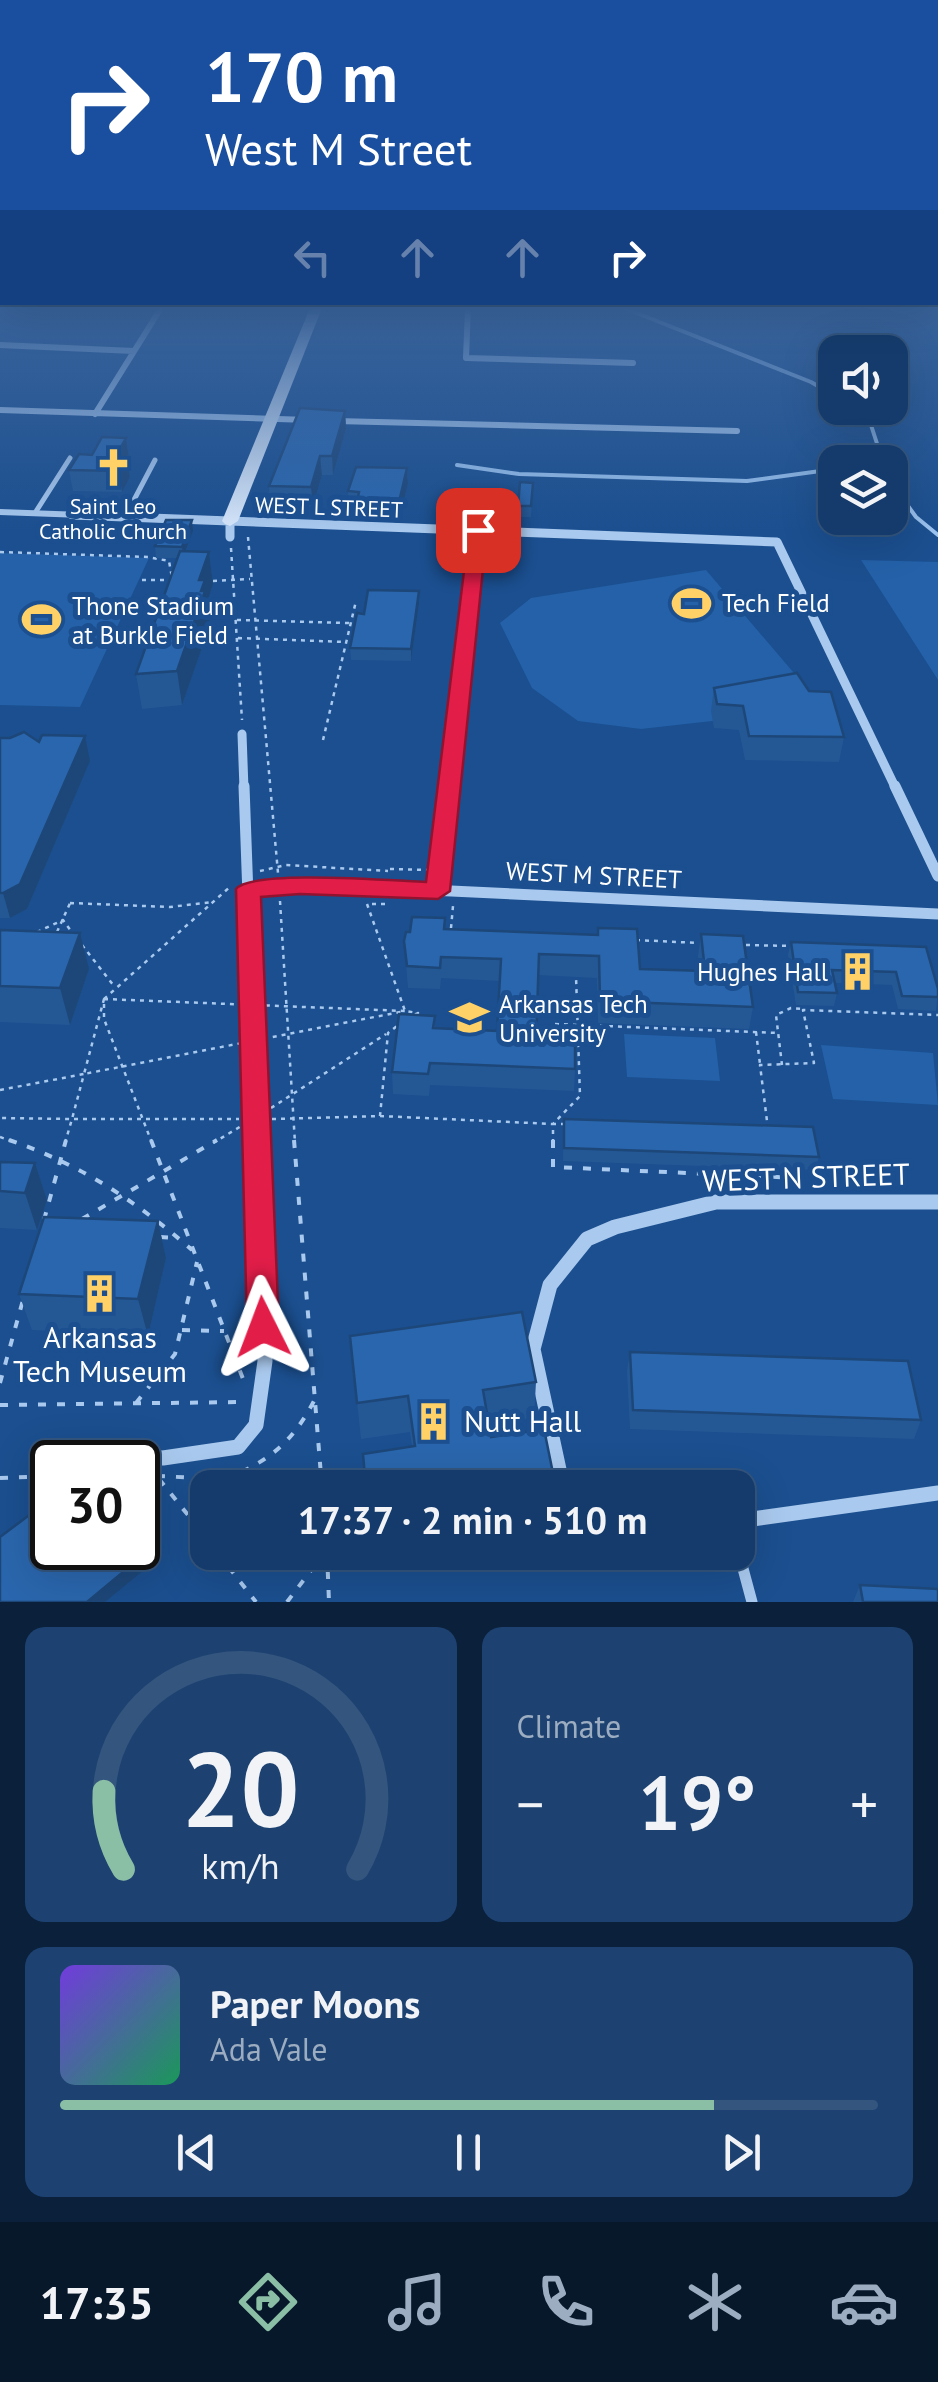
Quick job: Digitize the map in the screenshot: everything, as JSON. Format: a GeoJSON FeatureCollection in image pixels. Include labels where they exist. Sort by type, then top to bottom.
{"type":"FeatureCollection","features":[{"type":"Feature","properties":{"kind":"street"},"geometry":{"type":"LineString","coordinates":[[95,414],[114,383]]}},
{"type":"Feature","properties":{"kind":"street"},"geometry":{"type":"LineString","coordinates":[[230,537],[230,521],[286,383]]}},
{"type":"Feature","properties":{"kind":"street"},"geometry":{"type":"LineString","coordinates":[[0,410],[738,432]]}},
{"type":"Feature","properties":{"kind":"street","name":"WEST L STREET"},"geometry":{"type":"LineString","coordinates":[[0,512],[778,542],[938,876]]}},
{"type":"Feature","properties":{"kind":"street"},"geometry":{"type":"LineString","coordinates":[[438,891],[478,530]]}},
{"type":"Feature","properties":{"kind":"street"},"geometry":{"type":"LineString","coordinates":[[160,1458],[238,1447],[256,1426],[265,1361],[242,734]]}},
{"type":"Feature","properties":{"kind":"street","name":"WEST M STREET"},"geometry":{"type":"LineString","coordinates":[[248,882],[279,887],[387,888],[938,914]]}},
{"type":"Feature","properties":{"kind":"street","name":"WEST N STREET"},"geometry":{"type":"LineString","coordinates":[[559,1470],[533,1349],[550,1285],[586,1239],[615,1227],[716,1202],[938,1202]]}},
{"type":"Feature","properties":{"kind":"street"},"geometry":{"type":"LineString","coordinates":[[755,1519],[938,1493]]}},
{"type":"Feature","properties":{"kind":"lane"},"geometry":{"type":"LineString","coordinates":[[35,514],[70,458]]}},
{"type":"Feature","properties":{"kind":"lane"},"geometry":{"type":"LineString","coordinates":[[125,517],[155,460]]}},
{"type":"Feature","properties":{"kind":"lane"},"geometry":{"type":"LineString","coordinates":[[743,1570],[752,1602]]}},
{"type":"Feature","properties":{"kind":"path"},"geometry":{"type":"LineString","coordinates":[[247,522],[278,867],[321,1470]]}},
{"type":"Feature","properties":{"kind":"path"},"geometry":{"type":"LineString","coordinates":[[230,537],[242,734]]}},
{"type":"Feature","properties":{"kind":"path"},"geometry":{"type":"LineString","coordinates":[[0,552],[148,556],[168,561],[172,580],[142,580]]}},
{"type":"Feature","properties":{"kind":"path"},"geometry":{"type":"LineString","coordinates":[[202,580],[252,579]]}},
{"type":"Feature","properties":{"kind":"path"},"geometry":{"type":"LineString","coordinates":[[323,740],[356,601]]}},
{"type":"Feature","properties":{"kind":"path"},"geometry":{"type":"LineString","coordinates":[[235,620],[350,623]]}},
{"type":"Feature","properties":{"kind":"path"},"geometry":{"type":"LineString","coordinates":[[236,638],[346,642]]}},
{"type":"Feature","properties":{"kind":"path"},"geometry":{"type":"LineString","coordinates":[[42,1228],[104,999],[116,988],[212,902],[278,867],[440,871]]}},
{"type":"Feature","properties":{"kind":"path"},"geometry":{"type":"LineString","coordinates":[[389,868],[385,905],[368,904],[405,1012]]}},
{"type":"Feature","properties":{"kind":"path"},"geometry":{"type":"LineString","coordinates":[[451,928],[454,892]]}},
{"type":"Feature","properties":{"kind":"path"},"geometry":{"type":"LineString","coordinates":[[56,935],[70,902],[170,907],[212,902]]}},
{"type":"Feature","properties":{"kind":"path"},"geometry":{"type":"LineString","coordinates":[[31,934],[62,920]]}},
{"type":"Feature","properties":{"kind":"path"},"geometry":{"type":"LineString","coordinates":[[62,920],[116,988]]}},
{"type":"Feature","properties":{"kind":"path"},"geometry":{"type":"LineString","coordinates":[[633,940],[710,943]]}},
{"type":"Feature","properties":{"kind":"path"},"geometry":{"type":"LineString","coordinates":[[730,944],[807,947]]}},
{"type":"Feature","properties":{"kind":"path"},"geometry":{"type":"LineString","coordinates":[[576,972],[580,1096],[553,1124],[554,1168],[798,1178]]}},
{"type":"Feature","properties":{"kind":"path"},"geometry":{"type":"LineString","coordinates":[[75,1223],[254,1119],[418,1012],[104,999]]}},
{"type":"Feature","properties":{"kind":"path"},"geometry":{"type":"LineString","coordinates":[[104,999],[104,1019],[245,1384]]}},
{"type":"Feature","properties":{"kind":"path"},"geometry":{"type":"LineString","coordinates":[[782,1066],[776,1015],[791,1008],[938,1015]]}},
{"type":"Feature","properties":{"kind":"path"},"geometry":{"type":"LineString","coordinates":[[760,1065],[814,1063],[803,1010]]}},
{"type":"Feature","properties":{"kind":"path"},"geometry":{"type":"LineString","coordinates":[[0,1090],[405,1012]]}},
{"type":"Feature","properties":{"kind":"path"},"geometry":{"type":"LineString","coordinates":[[555,1024],[778,1033]]}},
{"type":"Feature","properties":{"kind":"path"},"geometry":{"type":"LineString","coordinates":[[756,1032],[768,1133]]}},
{"type":"Feature","properties":{"kind":"path"},"geometry":{"type":"LineString","coordinates":[[380,1116],[388,1033]]}},
{"type":"Feature","properties":{"kind":"path"},"geometry":{"type":"LineString","coordinates":[[0,1118],[143,1122],[380,1116],[572,1125]]}},
{"type":"Feature","properties":{"kind":"path"},"geometry":{"type":"LineString","coordinates":[[0,1136],[61,1156],[126,1193],[194,1252]]}},
{"type":"Feature","properties":{"kind":"path"},"geometry":{"type":"LineString","coordinates":[[144,1237],[178,1238]]}},
{"type":"Feature","properties":{"kind":"path"},"geometry":{"type":"LineString","coordinates":[[135,1404],[175,1354],[198,1261]]}},
{"type":"Feature","properties":{"kind":"path"},"geometry":{"type":"LineString","coordinates":[[0,1383],[23,1298]]}},
{"type":"Feature","properties":{"kind":"path"},"geometry":{"type":"LineString","coordinates":[[181,1330],[225,1331]]}},
{"type":"Feature","properties":{"kind":"path"},"geometry":{"type":"LineString","coordinates":[[246,1470],[262,1464],[297,1437],[315,1398]]}},
{"type":"Feature","properties":{"kind":"path"},"geometry":{"type":"LineString","coordinates":[[0,1405],[252,1402]]}},
{"type":"Feature","properties":{"kind":"path"},"geometry":{"type":"LineString","coordinates":[[160,1476],[190,1478]]}},
{"type":"Feature","properties":{"kind":"path"},"geometry":{"type":"LineString","coordinates":[[0,1478],[30,1477]]}},
{"type":"Feature","properties":{"kind":"path"},"geometry":{"type":"LineString","coordinates":[[160,1480],[190,1517]]}},
{"type":"Feature","properties":{"kind":"path"},"geometry":{"type":"LineString","coordinates":[[231,1570],[256,1602]]}},
{"type":"Feature","properties":{"kind":"path"},"geometry":{"type":"LineString","coordinates":[[288,1602],[312,1570]]}},
{"type":"Feature","properties":{"kind":"path"},"geometry":{"type":"LineString","coordinates":[[327,1570],[329,1602]]}},
{"type":"Feature","properties":{"kind":"shaded area"},"geometry":{"type":"Polygon","coordinates":[[[0,553],[149,558],[80,707],[0,705],[0,553]]]}},
{"type":"Feature","properties":{"kind":"shaded area"},"geometry":{"type":"Polygon","coordinates":[[[861,560],[938,562],[938,680],[861,560]]]}},
{"type":"Feature","properties":{"kind":"shaded area"},"geometry":{"type":"Polygon","coordinates":[[[706,570],[805,686],[730,719],[641,729],[578,721],[532,688],[500,623],[531,598],[706,570]]]}},
{"type":"Feature","properties":{"kind":"shaded area"},"geometry":{"type":"Polygon","coordinates":[[[624,1034],[715,1038],[720,1081],[627,1077],[624,1034]]]}},
{"type":"Feature","properties":{"kind":"shaded area"},"geometry":{"type":"Polygon","coordinates":[[[821,1045],[933,1053],[938,1105],[833,1099],[821,1045]]]}},
{"type":"Feature","properties":{"kind":"building"},"geometry":{"type":"Polygon","coordinates":[[[300,408],[345,411],[332,456],[320,456],[311,487],[269,486],[300,408]]]}},
{"type":"Feature","properties":{"kind":"building"},"geometry":{"type":"Polygon","coordinates":[[[102,437],[126,438],[116,456],[126,456],[118,471],[69,470],[79,454],[92,455],[102,437]]]}},
{"type":"Feature","properties":{"kind":"building"},"geometry":{"type":"Polygon","coordinates":[[[356,467],[407,468],[399,502],[357,501],[359,492],[348,491],[356,467]]]}},
{"type":"Feature","properties":{"kind":"building"},"geometry":{"type":"Polygon","coordinates":[[[520,482],[533,483],[531,506],[518,506],[520,482]]]}},
{"type":"Feature","properties":{"kind":"building"},"geometry":{"type":"Polygon","coordinates":[[[166,520],[192,520],[182,547],[155,546],[166,520]]]}},
{"type":"Feature","properties":{"kind":"building"},"geometry":{"type":"Polygon","coordinates":[[[180,551],[209,552],[199,580],[205,580],[201,591],[205,591],[177,671],[136,674],[180,551]]]}},
{"type":"Feature","properties":{"kind":"building"},"geometry":{"type":"Polygon","coordinates":[[[368,590],[419,591],[411,649],[350,648],[357,613],[364,614],[368,590]]]}},
{"type":"Feature","properties":{"kind":"building"},"geometry":{"type":"Polygon","coordinates":[[[797,673],[809,691],[831,692],[844,737],[749,736],[743,706],[717,704],[714,688],[797,673]]]}},
{"type":"Feature","properties":{"kind":"building"},"geometry":{"type":"Polygon","coordinates":[[[24,732],[39,742],[42,735],[85,736],[20,884],[0,893],[0,738],[24,732]]]}},
{"type":"Feature","properties":{"kind":"building"},"geometry":{"type":"Polygon","coordinates":[[[412,917],[445,918],[444,929],[598,935],[598,928],[637,929],[640,969],[705,971],[701,934],[743,936],[753,1007],[600,1001],[599,956],[539,954],[536,1042],[575,1043],[575,1069],[430,1063],[428,1074],[392,1072],[399,1014],[435,1016],[433,1028],[497,1031],[501,959],[441,957],[440,968],[407,966],[404,941],[412,917]]]}},
{"type":"Feature","properties":{"kind":"building"},"geometry":{"type":"Polygon","coordinates":[[[0,930],[80,933],[60,988],[0,986],[0,930]]]}},
{"type":"Feature","properties":{"kind":"building","name":"Hughes Hall"},"geometry":{"type":"Polygon","coordinates":[[[791,942],[926,947],[938,997],[902,996],[896,972],[832,970],[837,993],[798,992],[791,942]]]}},
{"type":"Feature","properties":{"kind":"building"},"geometry":{"type":"Polygon","coordinates":[[[564,1119],[813,1127],[819,1157],[564,1148],[564,1119]]]}},
{"type":"Feature","properties":{"kind":"building"},"geometry":{"type":"Polygon","coordinates":[[[0,1162],[35,1163],[25,1193],[0,1191],[0,1162]]]}},
{"type":"Feature","properties":{"kind":"building"},"geometry":{"type":"Polygon","coordinates":[[[44,1217],[158,1221],[138,1299],[19,1294],[44,1217]]]}},
{"type":"Feature","properties":{"kind":"building"},"geometry":{"type":"Polygon","coordinates":[[[522,1312],[536,1382],[483,1390],[491,1437],[544,1429],[552,1470],[364,1470],[363,1454],[415,1446],[408,1396],[357,1403],[350,1336],[522,1312]]]}},
{"type":"Feature","properties":{"kind":"building"},"geometry":{"type":"Polygon","coordinates":[[[630,1352],[908,1361],[921,1420],[633,1410],[630,1352]]]}},
{"type":"Feature","properties":{"kind":"building"},"geometry":{"type":"Polygon","coordinates":[[[30,1514],[30,1570],[126,1570],[87,1602],[0,1602],[0,1537],[30,1514]]]}},
{"type":"Feature","properties":{"kind":"building"},"geometry":{"type":"Polygon","coordinates":[[[860,1585],[938,1589],[938,1602],[863,1602],[860,1585]]]}},
{"type":"Feature","properties":{"kind":"waterway"},"geometry":{"type":"LineString","coordinates":[[812,383],[818,386]]}},
{"type":"Feature","properties":{"kind":"waterway"},"geometry":{"type":"LineString","coordinates":[[871,425],[877,445]]}},
{"type":"Feature","properties":{"kind":"waterway"},"geometry":{"type":"LineString","coordinates":[[457,465],[519,474],[747,481],[818,471]]}},
{"type":"Feature","properties":{"kind":"waterway"},"geometry":{"type":"LineString","coordinates":[[908,506],[938,535]]}},
{"type":"Feature","properties":{"kind":"place","name":"Saint Leo Catholic Church"},"geometry":{"type":"Point","coordinates":[113,467]}},
{"type":"Feature","properties":{"kind":"place","name":"Tech Field"},"geometry":{"type":"Point","coordinates":[692,603]}},
{"type":"Feature","properties":{"kind":"place","name":"Thone Stadium at Burkle Field"},"geometry":{"type":"Point","coordinates":[42,620]}},
{"type":"Feature","properties":{"kind":"place","name":"Hughes Hall"},"geometry":{"type":"Point","coordinates":[858,972]}},
{"type":"Feature","properties":{"kind":"place","name":"Arkansas Tech University"},"geometry":{"type":"Point","coordinates":[469,1018]}},
{"type":"Feature","properties":{"kind":"place","name":"Arkansas Tech Museum"},"geometry":{"type":"Point","coordinates":[100,1294]}},
{"type":"Feature","properties":{"kind":"place","name":"Nutt Hall"},"geometry":{"type":"Point","coordinates":[434,1422]}},
{"type":"Feature","properties":{"kind":"route"},"geometry":{"type":"LineString","coordinates":[[263,1327],[248,889],[300,886],[438,891],[478,530]]}}]}
